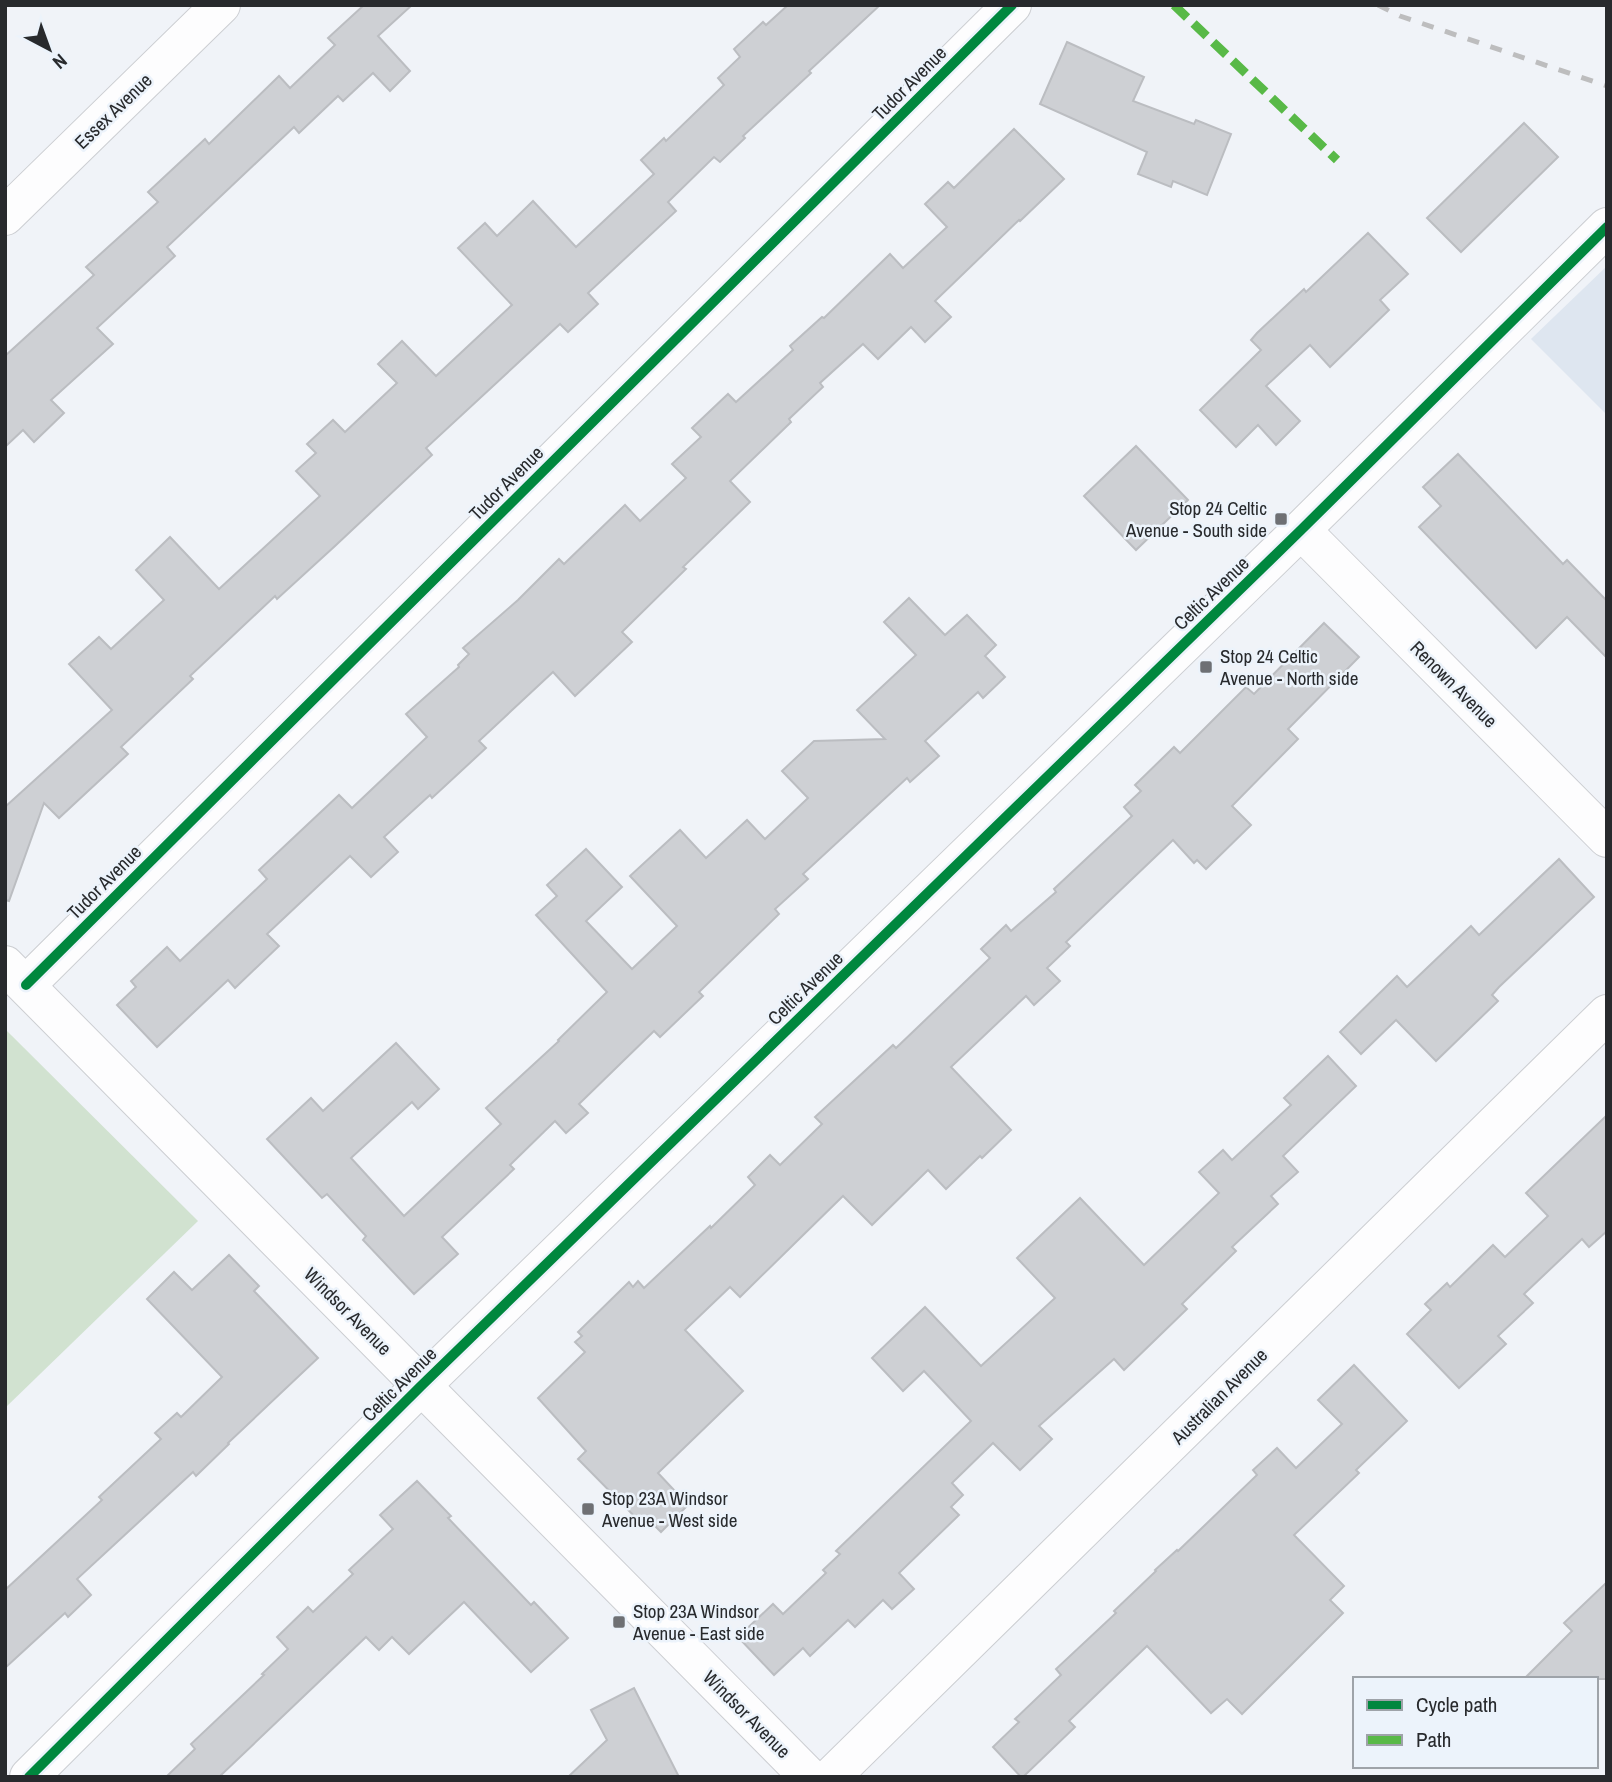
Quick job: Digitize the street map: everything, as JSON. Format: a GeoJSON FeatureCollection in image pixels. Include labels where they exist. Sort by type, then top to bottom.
{"type":"FeatureCollection","features":[{"type":"Feature","properties":{"kind":"street","name":"Essex Avenue"},"geometry":{"type":"LineString","coordinates":[[5,216],[221,5]]}},
{"type":"Feature","properties":{"kind":"street","name":"Tudor Avenue"},"geometry":{"type":"LineString","coordinates":[[16,975],[1012,5]]}},
{"type":"Feature","properties":{"kind":"street","name":"Celtic Avenue"},"geometry":{"type":"LineString","coordinates":[[29,1777],[421,1386],[1301,530],[1607,227]]}},
{"type":"Feature","properties":{"kind":"street","name":"Renown Avenue"},"geometry":{"type":"LineString","coordinates":[[1301,530],[1607,838]]}},
{"type":"Feature","properties":{"kind":"street","name":"Windsor Avenue"},"geometry":{"type":"LineString","coordinates":[[16,975],[809,1777]]}},
{"type":"Feature","properties":{"kind":"street","name":"Australian Avenue"},"geometry":{"type":"LineString","coordinates":[[831,1777],[1607,1014]]}},
{"type":"Feature","properties":{"kind":"shaded area"},"geometry":{"type":"Polygon","coordinates":[[[1607,266],[1607,415],[1531,339],[1607,266]]]}},
{"type":"Feature","properties":{"kind":"green space"},"geometry":{"type":"Polygon","coordinates":[[[5,1029],[198,1221],[5,1408],[5,1029]]]}},
{"type":"Feature","properties":{"kind":"building"},"geometry":{"type":"Polygon","coordinates":[[[364,5],[412,5],[378,36],[410,71],[390,91],[373,73],[343,101],[338,96],[299,133],[294,127],[167,247],[175,256],[97,328],[113,344],[51,400],[64,413],[34,442],[23,430],[5,447],[5,356],[94,275],[86,267],[158,202],[148,192],[205,139],[209,144],[279,76],[290,88],[335,45],[328,38],[364,5]]]}},
{"type":"Feature","properties":{"kind":"building"},"geometry":{"type":"Polygon","coordinates":[[[788,5],[880,5],[809,71],[811,73],[743,136],[745,138],[720,162],[714,157],[668,202],[676,211],[588,293],[598,304],[568,332],[560,324],[426,448],[432,455],[190,676],[193,679],[121,747],[128,754],[59,818],[44,803],[9,901],[5,900],[5,807],[112,710],[69,664],[99,637],[111,649],[164,600],[136,570],[170,537],[219,589],[320,496],[296,471],[316,453],[307,444],[333,420],[345,432],[397,383],[378,364],[402,341],[436,376],[512,305],[458,248],[485,223],[497,236],[533,201],[576,247],[654,174],[641,160],[664,138],[666,141],[724,85],[718,78],[740,57],[734,49],[763,22],[766,25],[788,5]]]}},
{"type":"Feature","properties":{"kind":"building"},"geometry":{"type":"Polygon","coordinates":[[[1067,42],[1144,77],[1133,101],[1194,124],[1196,120],[1231,134],[1207,195],[1173,181],[1171,187],[1138,174],[1147,152],[1040,104],[1067,42]]]}},
{"type":"Feature","properties":{"kind":"building"},"geometry":{"type":"Polygon","coordinates":[[[1524,123],[1558,157],[1461,252],[1427,218],[1524,123]]]}},
{"type":"Feature","properties":{"kind":"building"},"geometry":{"type":"Polygon","coordinates":[[[1014,129],[1064,179],[935,301],[951,317],[925,342],[911,327],[878,359],[863,344],[820,383],[823,387],[789,419],[791,422],[730,481],[750,502],[683,567],[686,569],[622,632],[632,642],[575,696],[553,672],[479,741],[486,748],[432,798],[430,795],[384,837],[398,852],[371,877],[350,856],[267,934],[279,946],[235,988],[228,980],[157,1047],[117,1005],[136,987],[131,981],[167,947],[180,961],[267,879],[259,870],[339,795],[352,808],[427,737],[406,714],[459,667],[469,654],[463,648],[518,600],[559,559],[564,564],[625,505],[640,521],[686,478],[672,464],[701,437],[692,428],[728,394],[736,402],[793,350],[790,346],[824,318],[890,254],[903,268],[947,227],[925,204],[948,182],[954,188],[1014,129]]]}},
{"type":"Feature","properties":{"kind":"building"},"geometry":{"type":"Polygon","coordinates":[[[1368,233],[1408,274],[1380,300],[1389,310],[1330,367],[1310,345],[1266,386],[1300,421],[1276,445],[1258,425],[1236,447],[1200,410],[1261,350],[1251,340],[1257,333],[1304,289],[1306,292],[1368,233]]]}},
{"type":"Feature","properties":{"kind":"building"},"geometry":{"type":"Polygon","coordinates":[[[1136,446],[1188,500],[1136,550],[1084,496],[1136,446]]]}},
{"type":"Feature","properties":{"kind":"building"},"geometry":{"type":"Polygon","coordinates":[[[1458,454],[1563,564],[1567,560],[1607,601],[1607,658],[1567,617],[1536,648],[1419,527],[1441,506],[1423,487],[1458,454]]]}},
{"type":"Feature","properties":{"kind":"building"},"geometry":{"type":"Polygon","coordinates":[[[909,598],[945,635],[967,615],[996,645],[985,656],[1005,677],[983,698],[978,692],[925,741],[939,756],[910,782],[907,778],[803,874],[808,879],[775,909],[779,914],[699,992],[703,996],[660,1037],[654,1031],[579,1104],[588,1113],[566,1133],[555,1121],[510,1165],[514,1169],[442,1237],[458,1254],[414,1294],[363,1240],[366,1236],[327,1194],[322,1198],[267,1139],[311,1098],[323,1111],[396,1043],[439,1089],[418,1109],[412,1102],[351,1158],[404,1216],[501,1124],[486,1108],[559,1041],[607,992],[536,915],[557,896],[547,885],[586,849],[622,887],[586,921],[632,969],[677,926],[630,876],[680,830],[706,858],[747,820],[765,839],[808,798],[782,771],[814,741],[885,739],[857,710],[916,655],[884,622],[909,598]]]}},
{"type":"Feature","properties":{"kind":"building"},"geometry":{"type":"Polygon","coordinates":[[[1324,623],[1359,657],[1288,729],[1298,739],[1232,806],[1251,825],[1206,869],[1197,860],[1194,863],[1173,840],[1066,942],[1070,946],[1047,968],[1060,981],[1034,1005],[1026,996],[951,1067],[1011,1130],[946,1189],[928,1170],[872,1225],[843,1196],[740,1297],[730,1287],[685,1330],[743,1391],[658,1473],[688,1505],[661,1532],[646,1517],[641,1523],[578,1459],[586,1451],[538,1398],[585,1352],[575,1342],[582,1336],[578,1332],[629,1282],[633,1287],[638,1281],[644,1288],[710,1226],[711,1228],[755,1185],[748,1177],[770,1155],[780,1165],[822,1124],[815,1117],[893,1045],[896,1048],[990,958],[981,949],[1006,925],[1011,931],[1056,892],[1054,889],[1132,816],[1124,807],[1141,791],[1135,785],[1174,747],[1180,753],[1246,687],[1254,694],[1324,623]]]}},
{"type":"Feature","properties":{"kind":"building"},"geometry":{"type":"Polygon","coordinates":[[[1559,859],[1594,897],[1499,987],[1492,995],[1498,1001],[1436,1061],[1396,1020],[1361,1054],[1340,1032],[1397,976],[1407,987],[1471,926],[1479,935],[1559,859]]]}},
{"type":"Feature","properties":{"kind":"building"},"geometry":{"type":"Polygon","coordinates":[[[1328,1056],[1356,1086],[1283,1156],[1298,1172],[1271,1196],[1278,1204],[1232,1247],[1236,1251],[1182,1304],[1187,1309],[1124,1370],[1114,1359],[1039,1426],[1052,1439],[1020,1470],[993,1443],[952,1483],[963,1495],[951,1507],[959,1515],[899,1573],[914,1589],[892,1609],[883,1600],[855,1627],[848,1620],[810,1656],[803,1648],[774,1675],[738,1637],[773,1604],[783,1614],[826,1573],[823,1570],[840,1554],[836,1551],[971,1421],[924,1371],[903,1391],[872,1358],[925,1307],[981,1366],[1055,1298],[1017,1258],[1080,1198],[1144,1265],[1219,1193],[1199,1172],[1223,1150],[1232,1160],[1291,1105],[1284,1098],[1328,1056]]]}},
{"type":"Feature","properties":{"kind":"building"},"geometry":{"type":"Polygon","coordinates":[[[1607,1115],[1607,1231],[1589,1247],[1582,1239],[1524,1294],[1533,1303],[1498,1336],[1506,1344],[1459,1388],[1407,1334],[1431,1310],[1425,1304],[1447,1283],[1450,1287],[1493,1245],[1505,1257],[1548,1216],[1526,1193],[1607,1115]]]}},
{"type":"Feature","properties":{"kind":"building"},"geometry":{"type":"Polygon","coordinates":[[[229,1255],[259,1286],[254,1291],[318,1358],[196,1476],[193,1472],[77,1579],[91,1595],[68,1617],[65,1613],[5,1668],[5,1590],[102,1500],[99,1497],[161,1439],[155,1433],[177,1413],[181,1417],[222,1377],[147,1299],[174,1272],[192,1290],[229,1255]]]}},
{"type":"Feature","properties":{"kind":"building"},"geometry":{"type":"Polygon","coordinates":[[[1354,1365],[1407,1421],[1356,1470],[1359,1473],[1294,1535],[1344,1586],[1330,1600],[1343,1613],[1242,1714],[1227,1699],[1211,1713],[1147,1646],[1069,1721],[1075,1727],[1021,1777],[993,1747],[1019,1722],[1015,1719],[1061,1675],[1056,1669],[1116,1613],[1114,1611],[1155,1570],[1257,1475],[1253,1470],[1277,1448],[1296,1468],[1342,1424],[1318,1400],[1354,1365]]]}},
{"type":"Feature","properties":{"kind":"building"},"geometry":{"type":"Polygon","coordinates":[[[417,1481],[451,1516],[448,1518],[531,1605],[534,1602],[568,1638],[531,1672],[464,1602],[409,1654],[392,1637],[379,1650],[366,1637],[219,1777],[166,1777],[195,1749],[191,1744],[288,1649],[277,1637],[308,1607],[313,1612],[353,1574],[349,1570],[393,1529],[380,1515],[417,1481]]]}},
{"type":"Feature","properties":{"kind":"building"},"geometry":{"type":"Polygon","coordinates":[[[1607,1582],[1607,1679],[1526,1677],[1572,1631],[1564,1623],[1607,1582]]]}},
{"type":"Feature","properties":{"kind":"building"},"geometry":{"type":"Polygon","coordinates":[[[634,1688],[679,1777],[568,1777],[607,1740],[591,1710],[634,1688]]]}},
{"type":"Feature","properties":{"kind":"railway"},"geometry":{"type":"LineString","coordinates":[[1378,5],[1400,16],[1607,86]]}},
{"type":"Feature","properties":{"kind":"marked path"},"geometry":{"type":"LineString","coordinates":[[1174,5],[1337,160]]}},
{"type":"Feature","properties":{"kind":"cycle path"},"geometry":{"type":"LineString","coordinates":[[26,985],[1012,5]]}},
{"type":"Feature","properties":{"kind":"cycle path"},"geometry":{"type":"LineString","coordinates":[[29,1777],[421,1386],[1301,530],[1607,227]]}},
{"type":"Feature","properties":{"kind":"place","name":"Stop 24 Celtic Avenue - South side"},"geometry":{"type":"Point","coordinates":[1281,519]}},
{"type":"Feature","properties":{"kind":"place","name":"Stop 24 Celtic Avenue - North side"},"geometry":{"type":"Point","coordinates":[1206,667]}},
{"type":"Feature","properties":{"kind":"place","name":"Stop 23A Windsor Avenue - West side"},"geometry":{"type":"Point","coordinates":[588,1509]}},
{"type":"Feature","properties":{"kind":"place","name":"Stop 23A Windsor Avenue - East side"},"geometry":{"type":"Point","coordinates":[619,1622]}}]}
